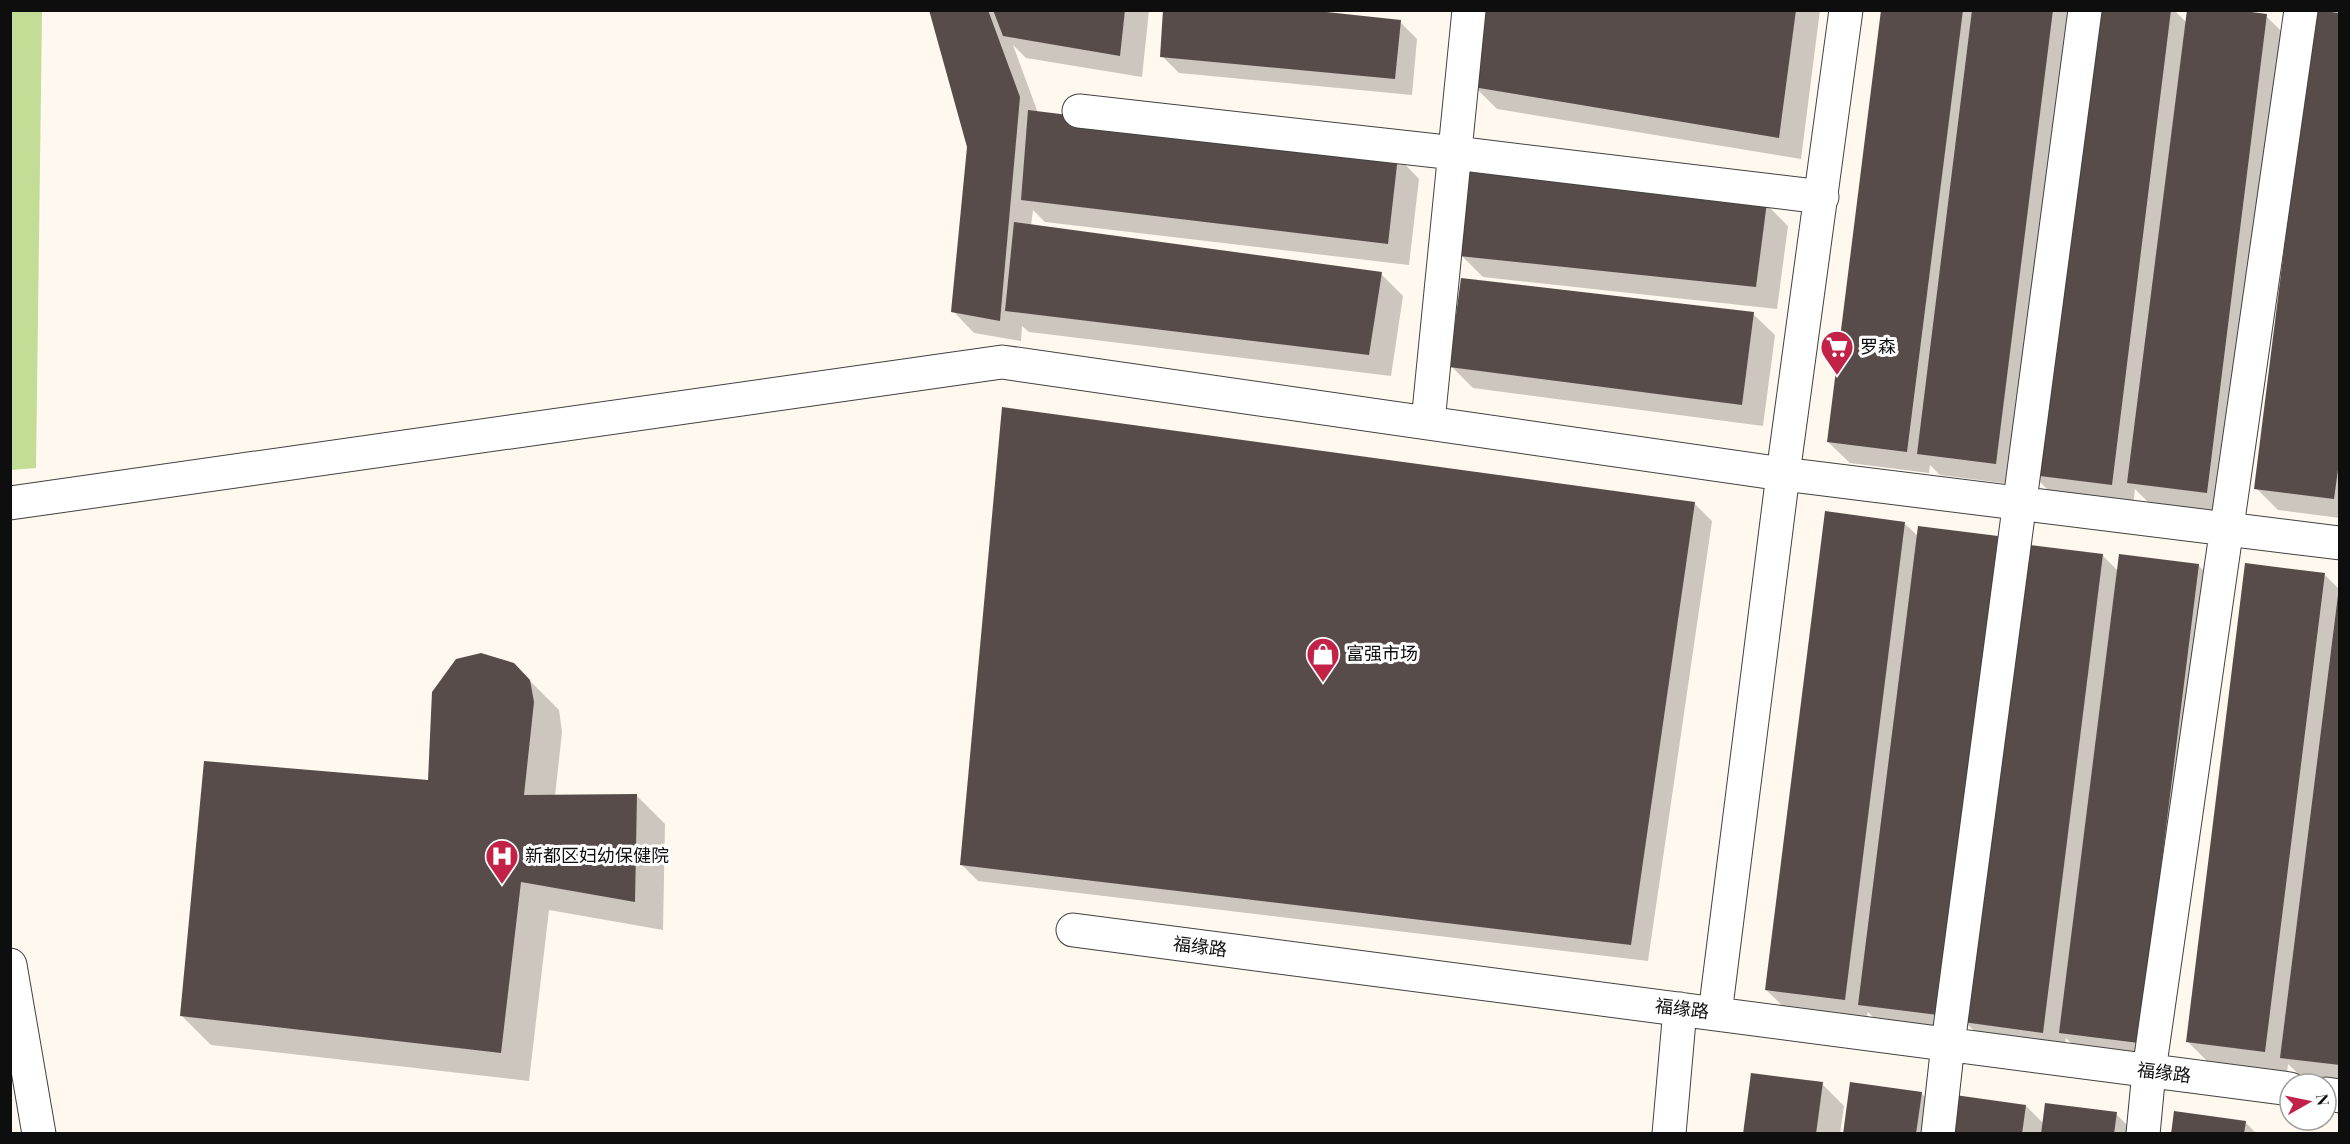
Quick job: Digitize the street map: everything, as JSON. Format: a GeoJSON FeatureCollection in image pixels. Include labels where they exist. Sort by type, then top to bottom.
{"type":"FeatureCollection","features":[{"type":"Feature","properties":{"kind":"street"},"geometry":{"type":"LineString","coordinates":[[1428,422],[1469,10]]}},
{"type":"Feature","properties":{"kind":"street"},"geometry":{"type":"LineString","coordinates":[[1715,1014],[1783,474],[1846,10]]}},
{"type":"Feature","properties":{"kind":"street"},"geometry":{"type":"LineString","coordinates":[[1938,1134],[2085,10]]}},
{"type":"Feature","properties":{"kind":"street"},"geometry":{"type":"LineString","coordinates":[[2143,1134],[2149,1071],[2301,10]]}},
{"type":"Feature","properties":{"kind":"street"},"geometry":{"type":"LineString","coordinates":[[1079,111],[1822,197]]}},
{"type":"Feature","properties":{"kind":"street"},"geometry":{"type":"LineString","coordinates":[[10,503],[1002,362],[1783,474],[2340,543]]}},
{"type":"Feature","properties":{"kind":"street","name":"福缘路"},"geometry":{"type":"LineString","coordinates":[[1073,930],[2278,1087]]}},
{"type":"Feature","properties":{"kind":"street"},"geometry":{"type":"LineString","coordinates":[[10,965],[39,1134]]}},
{"type":"Feature","properties":{"kind":"street"},"geometry":{"type":"LineString","coordinates":[[1669,1134],[1680,1009]]}},
{"type":"Feature","properties":{"kind":"green space"},"geometry":{"type":"Polygon","coordinates":[[[11,10],[42,11],[36,468],[11,470],[11,10]]]}},
{"type":"Feature","properties":{"kind":"building"},"geometry":{"type":"Polygon","coordinates":[[[929,10],[988,10],[1020,97],[1000,321],[951,312],[967,147],[929,10]]]}},
{"type":"Feature","properties":{"kind":"building"},"geometry":{"type":"Polygon","coordinates":[[[993,10],[1125,10],[1120,56],[1003,36],[993,10]]]}},
{"type":"Feature","properties":{"kind":"building"},"geometry":{"type":"Polygon","coordinates":[[[1163,10],[1308,10],[1401,20],[1395,79],[1160,57],[1163,10]]]}},
{"type":"Feature","properties":{"kind":"building"},"geometry":{"type":"Polygon","coordinates":[[[1481,10],[1796,10],[1779,138],[1473,87],[1481,10]]]}},
{"type":"Feature","properties":{"kind":"building"},"geometry":{"type":"Polygon","coordinates":[[[1881,10],[1963,10],[1907,452],[1827,442],[1881,10]]]}},
{"type":"Feature","properties":{"kind":"building"},"geometry":{"type":"Polygon","coordinates":[[[1972,10],[2053,10],[1996,464],[1917,454],[1972,10]]]}},
{"type":"Feature","properties":{"kind":"building"},"geometry":{"type":"Polygon","coordinates":[[[2090,10],[2171,10],[2112,485],[2032,475],[2090,10]]]}},
{"type":"Feature","properties":{"kind":"building"},"geometry":{"type":"Polygon","coordinates":[[[2187,10],[2236,10],[2267,14],[2207,493],[2127,483],[2187,10]]]}},
{"type":"Feature","properties":{"kind":"building"},"geometry":{"type":"Polygon","coordinates":[[[2314,10],[2340,13],[2340,455],[2334,499],[2254,489],[2314,10]]]}},
{"type":"Feature","properties":{"kind":"building"},"geometry":{"type":"Polygon","coordinates":[[[1028,110],[1398,156],[1388,244],[1021,200],[1028,110]]]}},
{"type":"Feature","properties":{"kind":"building"},"geometry":{"type":"Polygon","coordinates":[[[1467,166],[1767,202],[1756,287],[1459,256],[1467,166]]]}},
{"type":"Feature","properties":{"kind":"building"},"geometry":{"type":"Polygon","coordinates":[[[1014,222],[1382,272],[1369,355],[1005,311],[1014,222]]]}},
{"type":"Feature","properties":{"kind":"building"},"geometry":{"type":"Polygon","coordinates":[[[1461,278],[1754,312],[1742,405],[1449,367],[1461,278]]]}},
{"type":"Feature","properties":{"kind":"building","name":"富强市场"},"geometry":{"type":"Polygon","coordinates":[[[1002,407],[1695,502],[1631,945],[960,865],[1002,407]]]}},
{"type":"Feature","properties":{"kind":"building"},"geometry":{"type":"Polygon","coordinates":[[[1825,511],[1905,522],[1845,1000],[1765,990],[1825,511]]]}},
{"type":"Feature","properties":{"kind":"building"},"geometry":{"type":"Polygon","coordinates":[[[1918,526],[1998,536],[1938,1015],[1858,1005],[1918,526]]]}},
{"type":"Feature","properties":{"kind":"building"},"geometry":{"type":"Polygon","coordinates":[[[2023,544],[2103,554],[2043,1033],[1963,1022],[2023,544]]]}},
{"type":"Feature","properties":{"kind":"building"},"geometry":{"type":"Polygon","coordinates":[[[2119,554],[2199,564],[2139,1043],[2059,1033],[2119,554]]]}},
{"type":"Feature","properties":{"kind":"building"},"geometry":{"type":"Polygon","coordinates":[[[2245,563],[2325,573],[2265,1052],[2186,1042],[2245,563]]]}},
{"type":"Feature","properties":{"kind":"building"},"geometry":{"type":"Polygon","coordinates":[[[2338,595],[2340,595],[2340,1065],[2280,1058],[2338,595]]]}},
{"type":"Feature","properties":{"kind":"building","name":"新都区妇幼保健院"},"geometry":{"type":"Polygon","coordinates":[[[481,653],[514,663],[530,680],[534,702],[524,795],[637,794],[635,902],[521,882],[501,1053],[180,1016],[204,761],[428,780],[432,692],[456,659],[481,653]]]}},
{"type":"Feature","properties":{"kind":"building"},"geometry":{"type":"Polygon","coordinates":[[[1751,1073],[1823,1082],[1816,1134],[1743,1134],[1751,1073]]]}},
{"type":"Feature","properties":{"kind":"building"},"geometry":{"type":"Polygon","coordinates":[[[1850,1082],[1922,1092],[1916,1134],[1843,1134],[1850,1082]]]}},
{"type":"Feature","properties":{"kind":"building"},"geometry":{"type":"Polygon","coordinates":[[[1955,1095],[2026,1105],[2022,1134],[1949,1134],[1955,1095]]]}},
{"type":"Feature","properties":{"kind":"building"},"geometry":{"type":"Polygon","coordinates":[[[2045,1103],[2117,1112],[2114,1134],[2041,1134],[2045,1103]]]}},
{"type":"Feature","properties":{"kind":"building"},"geometry":{"type":"Polygon","coordinates":[[[2174,1111],[2246,1121],[2244,1134],[2171,1134],[2174,1111]]]}},
{"type":"Feature","properties":{"kind":"place","name":"罗森"},"geometry":{"type":"Point","coordinates":[1837,376]}},
{"type":"Feature","properties":{"kind":"place","name":"富强市场"},"geometry":{"type":"Point","coordinates":[1323,683]}},
{"type":"Feature","properties":{"kind":"place","name":"新都区妇幼保健院"},"geometry":{"type":"Point","coordinates":[502,885]}}]}
